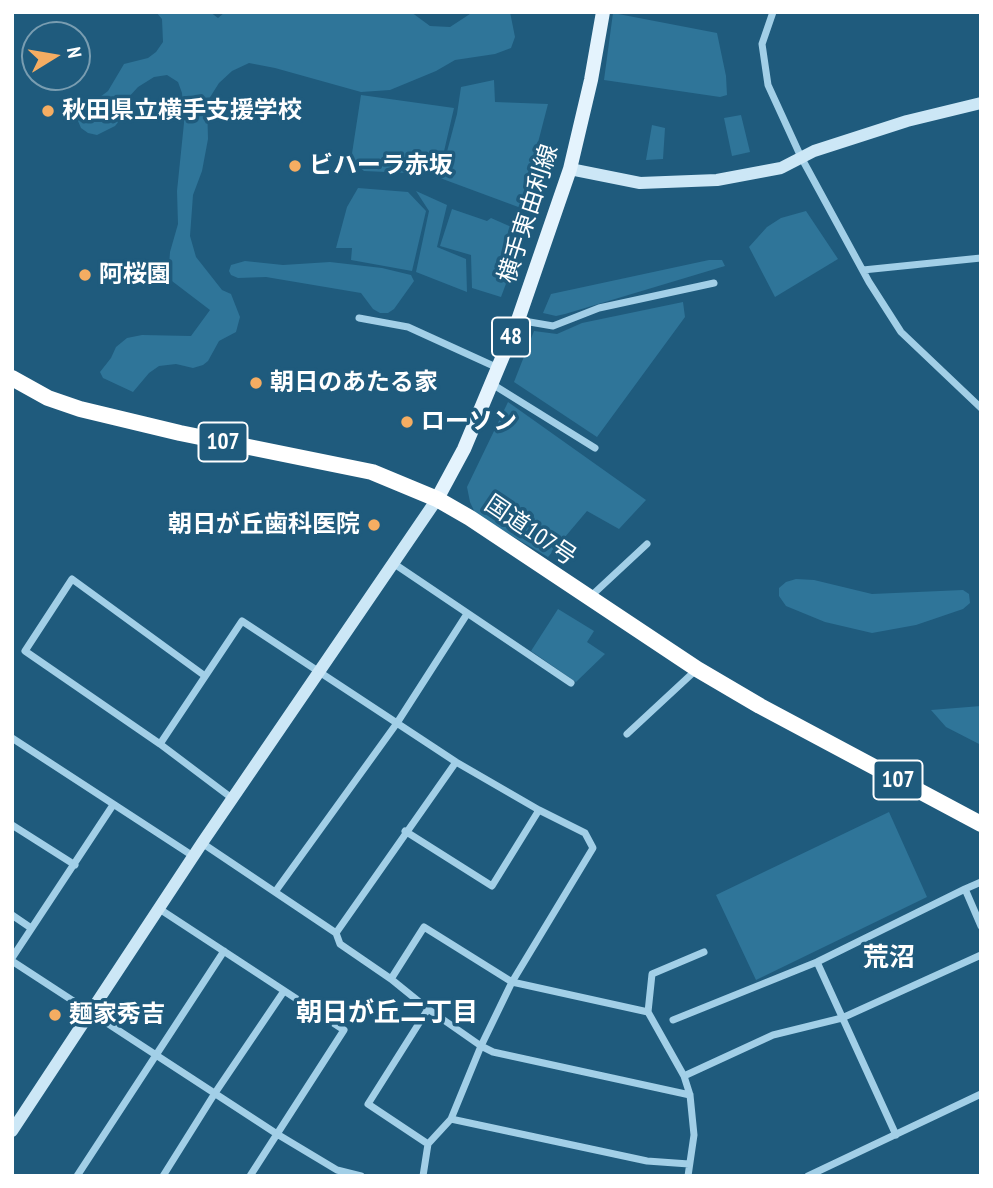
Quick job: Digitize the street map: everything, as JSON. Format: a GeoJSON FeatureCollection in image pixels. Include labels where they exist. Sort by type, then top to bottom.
{"type":"FeatureCollection","features":[{"type":"Feature","properties":{"kind":"highway","name":"国道107号"},"geometry":{"type":"LineString","coordinates":[[12,377],[48,398],[80,409],[180,433],[373,472],[437,499],[696,670],[981,824]]}},
{"type":"Feature","properties":{"kind":"main road","name":"横手東由利線"},"geometry":{"type":"LineString","coordinates":[[437,499],[464,449],[518,320],[570,169],[591,80],[602,12]]}},
{"type":"Feature","properties":{"kind":"street"},"geometry":{"type":"LineString","coordinates":[[773,12],[762,44],[768,85],[801,157],[863,270],[901,332],[981,408]]}},
{"type":"Feature","properties":{"kind":"street"},"geometry":{"type":"LineString","coordinates":[[570,169],[640,183],[681,183],[757,174],[781,168],[801,157],[906,121],[981,103]]}},
{"type":"Feature","properties":{"kind":"street"},"geometry":{"type":"LineString","coordinates":[[863,270],[981,258]]}},
{"type":"Feature","properties":{"kind":"street"},"geometry":{"type":"LineString","coordinates":[[518,320],[553,326],[599,308],[715,284]]}},
{"type":"Feature","properties":{"kind":"street"},"geometry":{"type":"LineString","coordinates":[[359,317],[408,327],[498,368]]}},
{"type":"Feature","properties":{"kind":"street"},"geometry":{"type":"LineString","coordinates":[[491,384],[595,448]]}},
{"type":"Feature","properties":{"kind":"street"},"geometry":{"type":"LineString","coordinates":[[12,1131],[318,670],[437,499]]}},
{"type":"Feature","properties":{"kind":"street"},"geometry":{"type":"LineString","coordinates":[[589,598],[647,544]]}},
{"type":"Feature","properties":{"kind":"street"},"geometry":{"type":"LineString","coordinates":[[393,563],[571,683]]}},
{"type":"Feature","properties":{"kind":"street"},"geometry":{"type":"LineString","coordinates":[[205,676],[72,579],[25,650],[160,744],[233,800]]}},
{"type":"Feature","properties":{"kind":"street"},"geometry":{"type":"LineString","coordinates":[[275,892],[397,723],[467,614]]}},
{"type":"Feature","properties":{"kind":"street"},"geometry":{"type":"LineString","coordinates":[[160,744],[243,621],[456,762],[585,834],[593,848],[512,982],[481,1046],[451,1119],[428,1144],[423,1176]]}},
{"type":"Feature","properties":{"kind":"street"},"geometry":{"type":"LineString","coordinates":[[627,734],[696,670]]}},
{"type":"Feature","properties":{"kind":"street"},"geometry":{"type":"LineString","coordinates":[[12,738],[193,856]]}},
{"type":"Feature","properties":{"kind":"street"},"geometry":{"type":"LineString","coordinates":[[336,933],[405,831],[456,762]]}},
{"type":"Feature","properties":{"kind":"street"},"geometry":{"type":"LineString","coordinates":[[113,805],[12,960],[335,1173],[361,1176]]}},
{"type":"Feature","properties":{"kind":"street"},"geometry":{"type":"LineString","coordinates":[[405,831],[492,886],[539,810]]}},
{"type":"Feature","properties":{"kind":"street"},"geometry":{"type":"LineString","coordinates":[[12,825],[75,865]]}},
{"type":"Feature","properties":{"kind":"street"},"geometry":{"type":"LineString","coordinates":[[202,843],[336,933],[340,944],[481,1046],[494,1052],[690,1095]]}},
{"type":"Feature","properties":{"kind":"street"},"geometry":{"type":"LineString","coordinates":[[673,1020],[817,962],[981,882]]}},
{"type":"Feature","properties":{"kind":"street"},"geometry":{"type":"LineString","coordinates":[[965,889],[981,926]]}},
{"type":"Feature","properties":{"kind":"street"},"geometry":{"type":"LineString","coordinates":[[158,908],[344,1030],[250,1176]]}},
{"type":"Feature","properties":{"kind":"street"},"geometry":{"type":"LineString","coordinates":[[12,915],[31,928]]}},
{"type":"Feature","properties":{"kind":"street"},"geometry":{"type":"LineString","coordinates":[[391,979],[424,927],[512,982],[648,1012]]}},
{"type":"Feature","properties":{"kind":"street"},"geometry":{"type":"LineString","coordinates":[[77,1176],[224,951]]}},
{"type":"Feature","properties":{"kind":"street"},"geometry":{"type":"LineString","coordinates":[[688,1176],[694,1135],[690,1095],[684,1076],[648,1012],[652,974],[704,952]]}},
{"type":"Feature","properties":{"kind":"street"},"geometry":{"type":"LineString","coordinates":[[684,1076],[773,1035],[842,1018],[981,955]]}},
{"type":"Feature","properties":{"kind":"street"},"geometry":{"type":"LineString","coordinates":[[817,962],[896,1135]]}},
{"type":"Feature","properties":{"kind":"street"},"geometry":{"type":"LineString","coordinates":[[163,1176],[284,991]]}},
{"type":"Feature","properties":{"kind":"street"},"geometry":{"type":"LineString","coordinates":[[428,1009],[368,1104],[428,1144]]}},
{"type":"Feature","properties":{"kind":"street"},"geometry":{"type":"LineString","coordinates":[[808,1176],[981,1094]]}},
{"type":"Feature","properties":{"kind":"street"},"geometry":{"type":"LineString","coordinates":[[451,1119],[647,1161],[689,1164]]}},
{"type":"Feature","properties":{"kind":"shaded area"},"geometry":{"type":"Polygon","coordinates":[[[156,12],[210,12],[218,18],[225,12],[411,12],[430,26],[450,27],[473,12],[510,12],[515,37],[511,48],[495,54],[455,60],[390,90],[361,92],[249,63],[232,71],[219,83],[207,102],[208,139],[202,171],[193,195],[190,236],[196,257],[222,290],[231,294],[240,317],[236,332],[219,341],[203,365],[193,368],[176,364],[159,366],[149,373],[133,392],[103,378],[100,372],[116,347],[127,338],[142,335],[191,336],[210,310],[168,278],[170,252],[178,224],[177,191],[184,123],[182,93],[178,82],[167,75],[154,77],[138,87],[127,99],[120,120],[115,126],[97,135],[81,128],[78,121],[92,99],[108,91],[124,64],[148,58],[156,52],[163,42],[162,19],[156,12]]]}},
{"type":"Feature","properties":{"kind":"shaded area"},"geometry":{"type":"Polygon","coordinates":[[[613,13],[717,33],[727,95],[720,97],[604,80],[613,13]]]}},
{"type":"Feature","properties":{"kind":"shaded area"},"geometry":{"type":"Polygon","coordinates":[[[494,80],[495,102],[548,104],[521,208],[440,178],[457,114],[461,87],[494,80]]]}},
{"type":"Feature","properties":{"kind":"shaded area"},"geometry":{"type":"Polygon","coordinates":[[[361,95],[454,108],[439,173],[432,166],[409,173],[364,171],[351,160],[361,95]]]}},
{"type":"Feature","properties":{"kind":"shaded area"},"geometry":{"type":"Polygon","coordinates":[[[741,115],[750,152],[732,156],[724,118],[741,115]]]}},
{"type":"Feature","properties":{"kind":"shaded area"},"geometry":{"type":"Polygon","coordinates":[[[652,125],[665,128],[663,159],[646,160],[652,125]]]}},
{"type":"Feature","properties":{"kind":"shaded area"},"geometry":{"type":"Polygon","coordinates":[[[358,188],[408,192],[426,211],[412,271],[351,260],[352,248],[336,248],[347,207],[358,188]]]}},
{"type":"Feature","properties":{"kind":"shaded area"},"geometry":{"type":"Polygon","coordinates":[[[416,191],[447,205],[437,247],[466,259],[467,292],[416,272],[429,211],[416,191]]]}},
{"type":"Feature","properties":{"kind":"shaded area"},"geometry":{"type":"Polygon","coordinates":[[[452,209],[487,221],[491,218],[525,233],[501,297],[472,288],[471,255],[440,246],[452,209]]]}},
{"type":"Feature","properties":{"kind":"shaded area"},"geometry":{"type":"Polygon","coordinates":[[[806,211],[838,259],[775,297],[749,247],[767,227],[781,218],[806,211]]]}},
{"type":"Feature","properties":{"kind":"shaded area"},"geometry":{"type":"Polygon","coordinates":[[[709,260],[722,260],[725,266],[565,314],[556,316],[543,313],[551,294],[709,260]]]}},
{"type":"Feature","properties":{"kind":"shaded area"},"geometry":{"type":"Polygon","coordinates":[[[245,261],[283,265],[330,262],[382,268],[411,275],[414,281],[394,309],[388,313],[380,313],[373,309],[361,293],[266,277],[238,278],[231,275],[231,265],[245,261]]]}},
{"type":"Feature","properties":{"kind":"shaded area"},"geometry":{"type":"Polygon","coordinates":[[[683,302],[685,317],[597,437],[514,382],[534,331],[557,334],[582,323],[683,302]]]}},
{"type":"Feature","properties":{"kind":"shaded area"},"geometry":{"type":"Polygon","coordinates":[[[508,402],[646,500],[619,529],[587,511],[548,557],[476,515],[467,487],[508,402]]]}},
{"type":"Feature","properties":{"kind":"shaded area"},"geometry":{"type":"Polygon","coordinates":[[[796,579],[814,580],[872,594],[963,590],[969,594],[970,603],[963,609],[916,625],[872,633],[825,622],[786,606],[779,596],[779,588],[796,579]]]}},
{"type":"Feature","properties":{"kind":"shaded area"},"geometry":{"type":"Polygon","coordinates":[[[558,609],[594,631],[587,642],[605,654],[576,682],[531,651],[558,609]]]}},
{"type":"Feature","properties":{"kind":"shaded area"},"geometry":{"type":"Polygon","coordinates":[[[981,706],[981,745],[946,727],[931,710],[981,706]]]}},
{"type":"Feature","properties":{"kind":"shaded area"},"geometry":{"type":"Polygon","coordinates":[[[889,812],[927,897],[756,980],[716,895],[889,812]]]}},
{"type":"Feature","properties":{"kind":"place","name":"秋田県立横手支援学校"},"geometry":{"type":"Point","coordinates":[48,111]}},
{"type":"Feature","properties":{"kind":"place","name":"ビハーラ赤坂"},"geometry":{"type":"Point","coordinates":[295,166]}},
{"type":"Feature","properties":{"kind":"place","name":"阿桜園"},"geometry":{"type":"Point","coordinates":[85,275]}},
{"type":"Feature","properties":{"kind":"place","name":"朝日のあたる家"},"geometry":{"type":"Point","coordinates":[256,383]}},
{"type":"Feature","properties":{"kind":"place","name":"ローソン"},"geometry":{"type":"Point","coordinates":[407,422]}},
{"type":"Feature","properties":{"kind":"place","name":"朝日が丘歯科医院"},"geometry":{"type":"Point","coordinates":[374,525]}},
{"type":"Feature","properties":{"kind":"place","name":"麺家秀吉"},"geometry":{"type":"Point","coordinates":[55,1015]}},
{"type":"Feature","properties":{"kind":"district","name":"荒沼"},"geometry":{"type":"Point","coordinates":[889,959]}},
{"type":"Feature","properties":{"kind":"district","name":"朝日が丘二丁目"},"geometry":{"type":"Point","coordinates":[387,1014]}}]}
